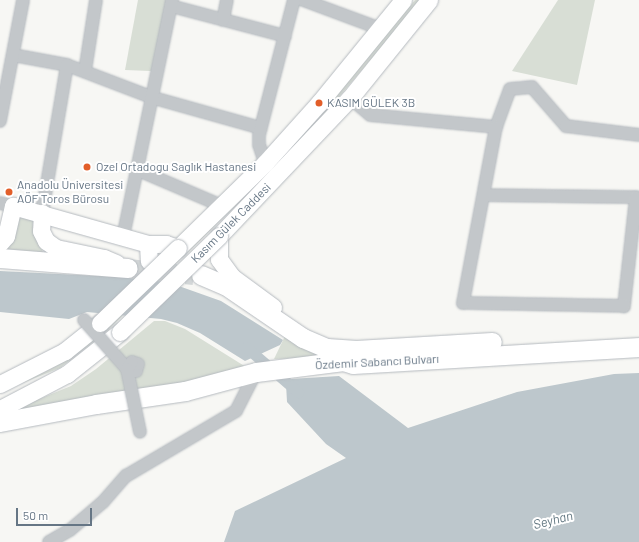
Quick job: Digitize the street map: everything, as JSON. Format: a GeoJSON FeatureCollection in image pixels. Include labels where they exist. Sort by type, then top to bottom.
{"type":"FeatureCollection","features":[{"type":"Feature","properties":{"kind":"main road","name":"Kasım Gülek Caddesi"},"geometry":{"type":"LineString","coordinates":[[0,384],[48,362],[92,322],[149,260],[178,248],[265,163],[381,29],[404,0]]}},
{"type":"Feature","properties":{"kind":"main road","name":"Kasım Gülek Caddesi"},"geometry":{"type":"LineString","coordinates":[[0,409],[67,374],[120,332],[270,184],[350,98],[429,0]]}},
{"type":"Feature","properties":{"kind":"main road"},"geometry":{"type":"LineString","coordinates":[[128,268],[0,255],[6,236],[7,205],[42,213],[122,237],[149,260],[166,244],[178,248]]}},
{"type":"Feature","properties":{"kind":"main road"},"geometry":{"type":"LineString","coordinates":[[42,213],[41,231],[46,241],[56,248],[104,258],[128,268]]}},
{"type":"Feature","properties":{"kind":"main road"},"geometry":{"type":"LineString","coordinates":[[219,236],[220,259],[232,277],[310,335],[347,356]]}},
{"type":"Feature","properties":{"kind":"main road","name":"Özdemir Sabancı Bulvarı"},"geometry":{"type":"LineString","coordinates":[[201,275],[225,285],[303,338],[347,356],[353,364],[639,346]]}},
{"type":"Feature","properties":{"kind":"main road","name":"Özdemir Sabancı Bulvarı"},"geometry":{"type":"LineString","coordinates":[[0,422],[96,404],[185,391],[256,372],[347,356],[639,334]]}},
{"type":"Feature","properties":{"kind":"street"},"geometry":{"type":"LineString","coordinates":[[0,121],[8,58],[23,0]]}},
{"type":"Feature","properties":{"kind":"street"},"geometry":{"type":"LineString","coordinates":[[85,71],[96,0]]}},
{"type":"Feature","properties":{"kind":"street"},"geometry":{"type":"LineString","coordinates":[[223,20],[226,0]]}},
{"type":"Feature","properties":{"kind":"street"},"geometry":{"type":"LineString","coordinates":[[265,163],[259,145],[261,128],[294,0]]}},
{"type":"Feature","properties":{"kind":"street"},"geometry":{"type":"LineString","coordinates":[[303,0],[381,29]]}},
{"type":"Feature","properties":{"kind":"street"},"geometry":{"type":"LineString","coordinates":[[122,237],[154,98],[172,3],[223,20],[285,36]]}},
{"type":"Feature","properties":{"kind":"street"},"geometry":{"type":"LineString","coordinates":[[8,58],[67,65],[154,98],[261,128]]}},
{"type":"Feature","properties":{"kind":"street"},"geometry":{"type":"LineString","coordinates":[[42,213],[67,65]]}},
{"type":"Feature","properties":{"kind":"street"},"geometry":{"type":"LineString","coordinates":[[484,195],[636,197],[624,306],[463,303],[496,127],[510,89],[532,87],[566,126],[639,135]]}},
{"type":"Feature","properties":{"kind":"street"},"geometry":{"type":"LineString","coordinates":[[350,98],[370,115],[496,127]]}},
{"type":"Feature","properties":{"kind":"street"},"geometry":{"type":"LineString","coordinates":[[138,170],[222,206]]}},
{"type":"Feature","properties":{"kind":"street"},"geometry":{"type":"LineString","coordinates":[[92,322],[127,369],[140,432]]}},
{"type":"Feature","properties":{"kind":"street"},"geometry":{"type":"LineString","coordinates":[[49,542],[70,530],[103,502],[126,476],[236,411],[256,372]]}},
{"type":"Feature","properties":{"kind":"shaded area"},"geometry":{"type":"Polygon","coordinates":[[[138,0],[169,0],[153,71],[125,70],[138,0]]]}},
{"type":"Feature","properties":{"kind":"shaded area"},"geometry":{"type":"Polygon","coordinates":[[[415,0],[421,0],[301,142],[107,331],[60,368],[0,392],[48,370],[81,349],[174,263],[298,140],[415,0]]]}},
{"type":"Feature","properties":{"kind":"shaded area"},"geometry":{"type":"Polygon","coordinates":[[[558,0],[595,0],[577,85],[512,71],[558,0]]]}},
{"type":"Feature","properties":{"kind":"shaded area"},"geometry":{"type":"Polygon","coordinates":[[[14,215],[32,217],[44,256],[2,254],[14,215]]]}},
{"type":"Feature","properties":{"kind":"shaded area"},"geometry":{"type":"Polygon","coordinates":[[[154,321],[165,321],[185,329],[246,367],[186,382],[7,412],[71,386],[96,369],[154,321]]]}},
{"type":"Feature","properties":{"kind":"shaded area"},"geometry":{"type":"Polygon","coordinates":[[[285,336],[328,358],[274,359],[285,336]]]}},
{"type":"Feature","properties":{"kind":"water"},"geometry":{"type":"Polygon","coordinates":[[[0,271],[159,279],[221,301],[283,340],[280,345],[245,361],[200,333],[177,323],[161,319],[87,312],[69,319],[0,312],[0,271]]]}},
{"type":"Feature","properties":{"kind":"water","name":"Seyhan"},"geometry":{"type":"Polygon","coordinates":[[[639,373],[639,542],[224,542],[235,511],[346,458],[326,444],[287,402],[286,384],[290,379],[339,376],[408,428],[517,392],[614,374],[639,373]]]}},
{"type":"Feature","properties":{"kind":"waterway"},"geometry":{"type":"LineString","coordinates":[[246,347],[298,392]]}},
{"type":"Feature","properties":{"kind":"tunnel"},"geometry":{"type":"LineString","coordinates":[[128,268],[194,275]]}},
{"type":"Feature","properties":{"kind":"place","name":"KASIM GÜLEK 3B"},"geometry":{"type":"Point","coordinates":[319,103]}},
{"type":"Feature","properties":{"kind":"place","name":"Ozel Ortadogu Saglık Hastanesi"},"geometry":{"type":"Point","coordinates":[87,167]}},
{"type":"Feature","properties":{"kind":"place","name":"Anadolu Üniversitesi AÖF Toros Bürosu"},"geometry":{"type":"Point","coordinates":[9,192]}}]}
